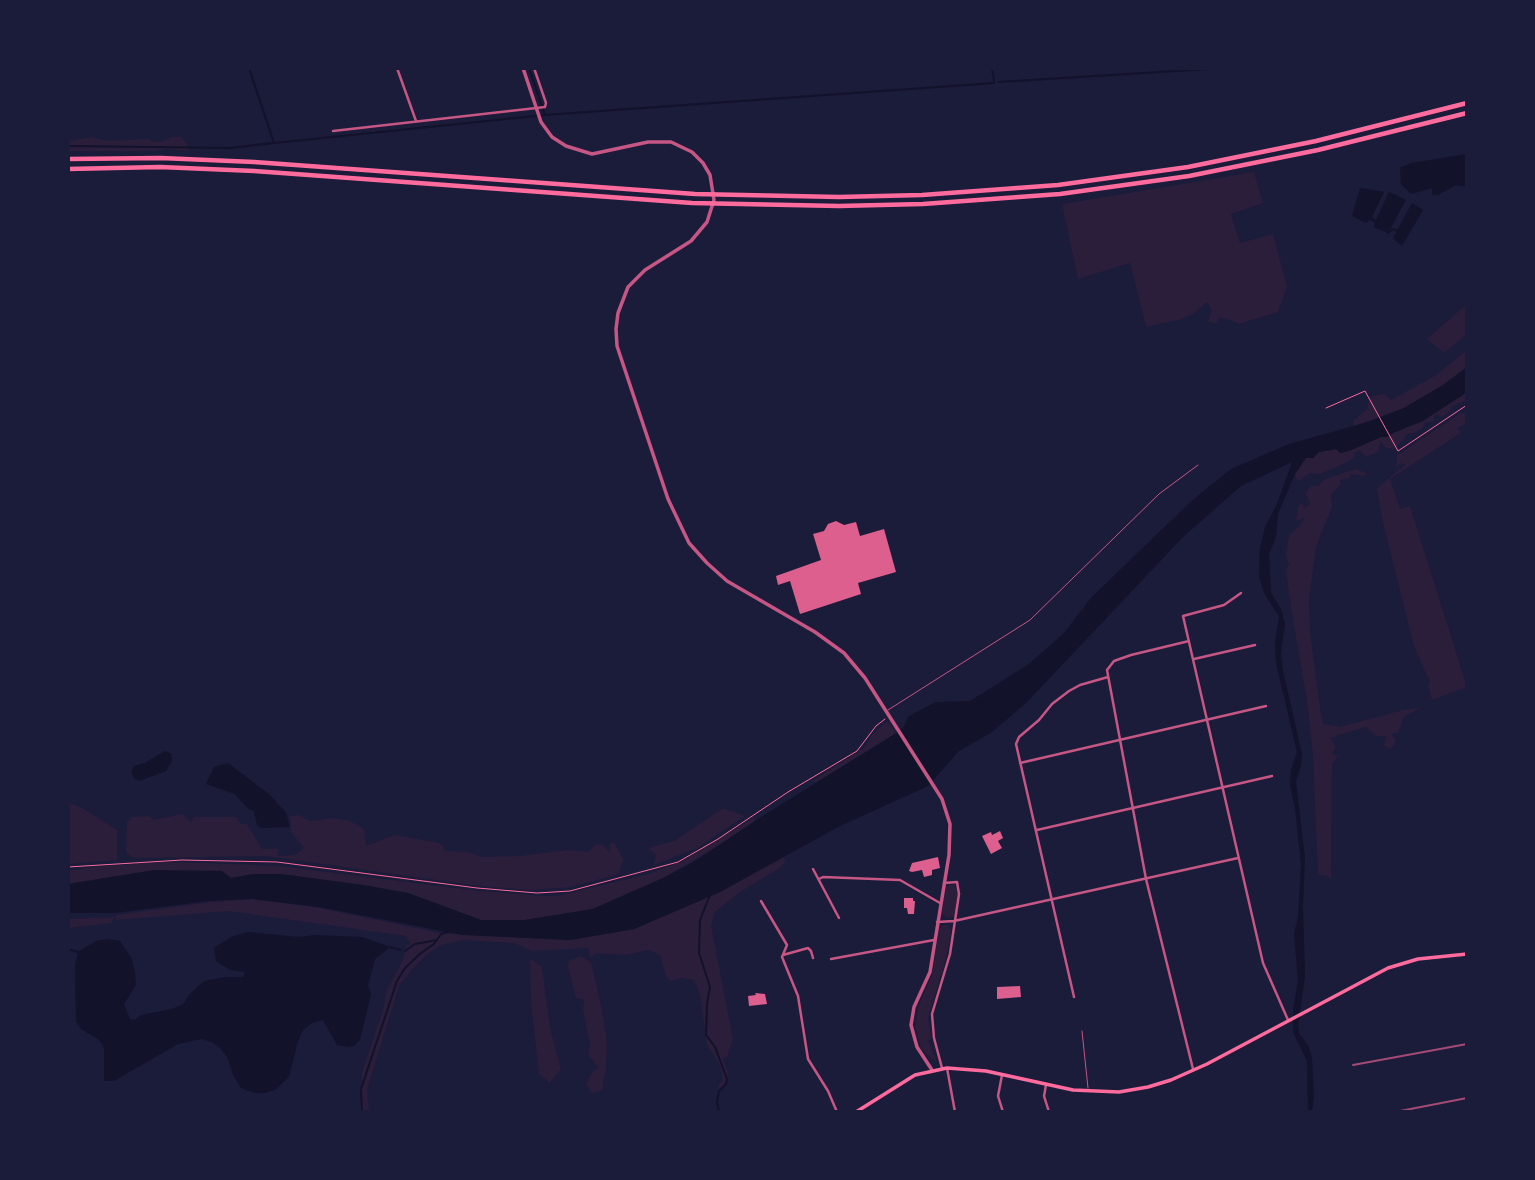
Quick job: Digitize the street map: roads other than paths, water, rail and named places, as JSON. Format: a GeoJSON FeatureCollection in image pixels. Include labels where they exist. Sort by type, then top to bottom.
{"type":"FeatureCollection","features":[{"type":"Feature","properties":{"kind":"highway"},"geometry":{"type":"LineString","coordinates":[[68,159],[161,158],[254,162],[706,194],[839,197],[922,195],[1058,185],[1188,167],[1316,141],[1467,103]]}},
{"type":"Feature","properties":{"kind":"highway"},"geometry":{"type":"LineString","coordinates":[[68,169],[148,167],[254,171],[692,203],[902,205],[1060,194],[1189,176],[1296,155],[1467,113]]}},
{"type":"Feature","properties":{"kind":"main road"},"geometry":{"type":"LineString","coordinates":[[856,1112],[894,1086],[932,1070],[945,1068],[974,1069],[1046,1086],[1088,1091],[1119,1092],[1160,1084],[1194,1070],[1363,979],[1402,963],[1467,954]]}},
{"type":"Feature","properties":{"kind":"street"},"geometry":{"type":"LineString","coordinates":[[397,68],[416,121]]}},
{"type":"Feature","properties":{"kind":"street"},"geometry":{"type":"LineString","coordinates":[[523,68],[540,118],[556,141],[583,153],[602,153],[659,141],[686,148],[703,163],[711,179],[714,200],[711,214],[700,232],[684,246],[650,266],[633,281],[621,301],[616,323],[616,341],[672,510],[686,538],[706,563],[727,581],[842,650],[887,711],[945,805],[950,824],[950,845],[928,977],[914,1007],[911,1025],[917,1048],[932,1070]]}},
{"type":"Feature","properties":{"kind":"street"},"geometry":{"type":"LineString","coordinates":[[333,131],[545,107],[534,68]]}},
{"type":"Feature","properties":{"kind":"street"},"geometry":{"type":"LineString","coordinates":[[1241,593],[1224,605],[1183,616],[1265,970],[1289,1019]]}},
{"type":"Feature","properties":{"kind":"street"},"geometry":{"type":"LineString","coordinates":[[1189,641],[1114,661],[1108,668],[1108,677],[1146,879],[1178,1018],[1194,1070]]}},
{"type":"Feature","properties":{"kind":"street"},"geometry":{"type":"LineString","coordinates":[[1193,659],[1255,645]]}},
{"type":"Feature","properties":{"kind":"street"},"geometry":{"type":"LineString","coordinates":[[1074,996],[1016,742],[1052,704],[1075,687],[1108,677]]}},
{"type":"Feature","properties":{"kind":"street"},"geometry":{"type":"LineString","coordinates":[[1020,763],[1266,706]]}},
{"type":"Feature","properties":{"kind":"street"},"geometry":{"type":"LineString","coordinates":[[1037,830],[1272,776]]}},
{"type":"Feature","properties":{"kind":"street"},"geometry":{"type":"LineString","coordinates":[[937,922],[954,921],[1053,900],[1238,858]]}},
{"type":"Feature","properties":{"kind":"street"},"geometry":{"type":"LineString","coordinates":[[813,869],[839,918]]}},
{"type":"Feature","properties":{"kind":"street"},"geometry":{"type":"LineString","coordinates":[[819,879],[900,880],[940,903]]}},
{"type":"Feature","properties":{"kind":"street"},"geometry":{"type":"LineString","coordinates":[[944,883],[953,881],[959,885],[950,954],[932,1014],[955,1112]]}},
{"type":"Feature","properties":{"kind":"street"},"geometry":{"type":"LineString","coordinates":[[761,901],[786,943],[783,955],[785,967],[798,996],[808,1059],[837,1112]]}},
{"type":"Feature","properties":{"kind":"street"},"geometry":{"type":"LineString","coordinates":[[831,959],[934,940]]}},
{"type":"Feature","properties":{"kind":"street"},"geometry":{"type":"LineString","coordinates":[[783,955],[808,948],[813,958]]}},
{"type":"Feature","properties":{"kind":"street"},"geometry":{"type":"LineString","coordinates":[[1002,1075],[998,1096],[1003,1112]]}},
{"type":"Feature","properties":{"kind":"street"},"geometry":{"type":"LineString","coordinates":[[1046,1086],[1044,1096],[1049,1112]]}},
{"type":"Feature","properties":{"kind":"lane"},"geometry":{"type":"LineString","coordinates":[[887,711],[1030,620],[1159,494],[1198,465]]}},
{"type":"Feature","properties":{"kind":"lane"},"geometry":{"type":"LineString","coordinates":[[1082,1031],[1088,1091]]}},
{"type":"Feature","properties":{"kind":"waterway"},"geometry":{"type":"LineString","coordinates":[[249,68],[274,143],[545,115]]}},
{"type":"Feature","properties":{"kind":"waterway"},"geometry":{"type":"LineString","coordinates":[[529,68],[545,115],[994,83]]}},
{"type":"Feature","properties":{"kind":"waterway"},"geometry":{"type":"LineString","coordinates":[[992,68],[994,81]]}},
{"type":"Feature","properties":{"kind":"waterway"},"geometry":{"type":"LineString","coordinates":[[999,82],[1224,68]]}},
{"type":"Feature","properties":{"kind":"waterway"},"geometry":{"type":"LineString","coordinates":[[68,146],[230,148],[273,143]]}},
{"type":"Feature","properties":{"kind":"waterway"},"geometry":{"type":"LineString","coordinates":[[1388,233],[1393,229],[1397,231]]}},
{"type":"Feature","properties":{"kind":"waterway"},"geometry":{"type":"LineString","coordinates":[[710,895],[700,920],[699,953],[710,987],[706,1035],[715,1047],[727,1079],[719,1091],[719,1112]]}},
{"type":"Feature","properties":{"kind":"waterway"},"geometry":{"type":"LineString","coordinates":[[362,1112],[361,1089],[397,981],[405,968],[434,944],[441,934],[448,932]]}},
{"type":"Feature","properties":{"kind":"waterway"},"geometry":{"type":"LineString","coordinates":[[405,951],[415,944],[437,940]]}},
{"type":"Feature","properties":{"kind":"waterway"},"geometry":{"type":"LineString","coordinates":[[390,947],[401,950]]}},
{"type":"Feature","properties":{"kind":"waterway"},"geometry":{"type":"LineString","coordinates":[[68,949],[78,952]]}},
{"type":"Feature","properties":{"kind":"railway"},"geometry":{"type":"LineString","coordinates":[[1353,1065],[1467,1044]]}},
{"type":"Feature","properties":{"kind":"railway"},"geometry":{"type":"LineString","coordinates":[[1395,1112],[1467,1098]]}}]}
